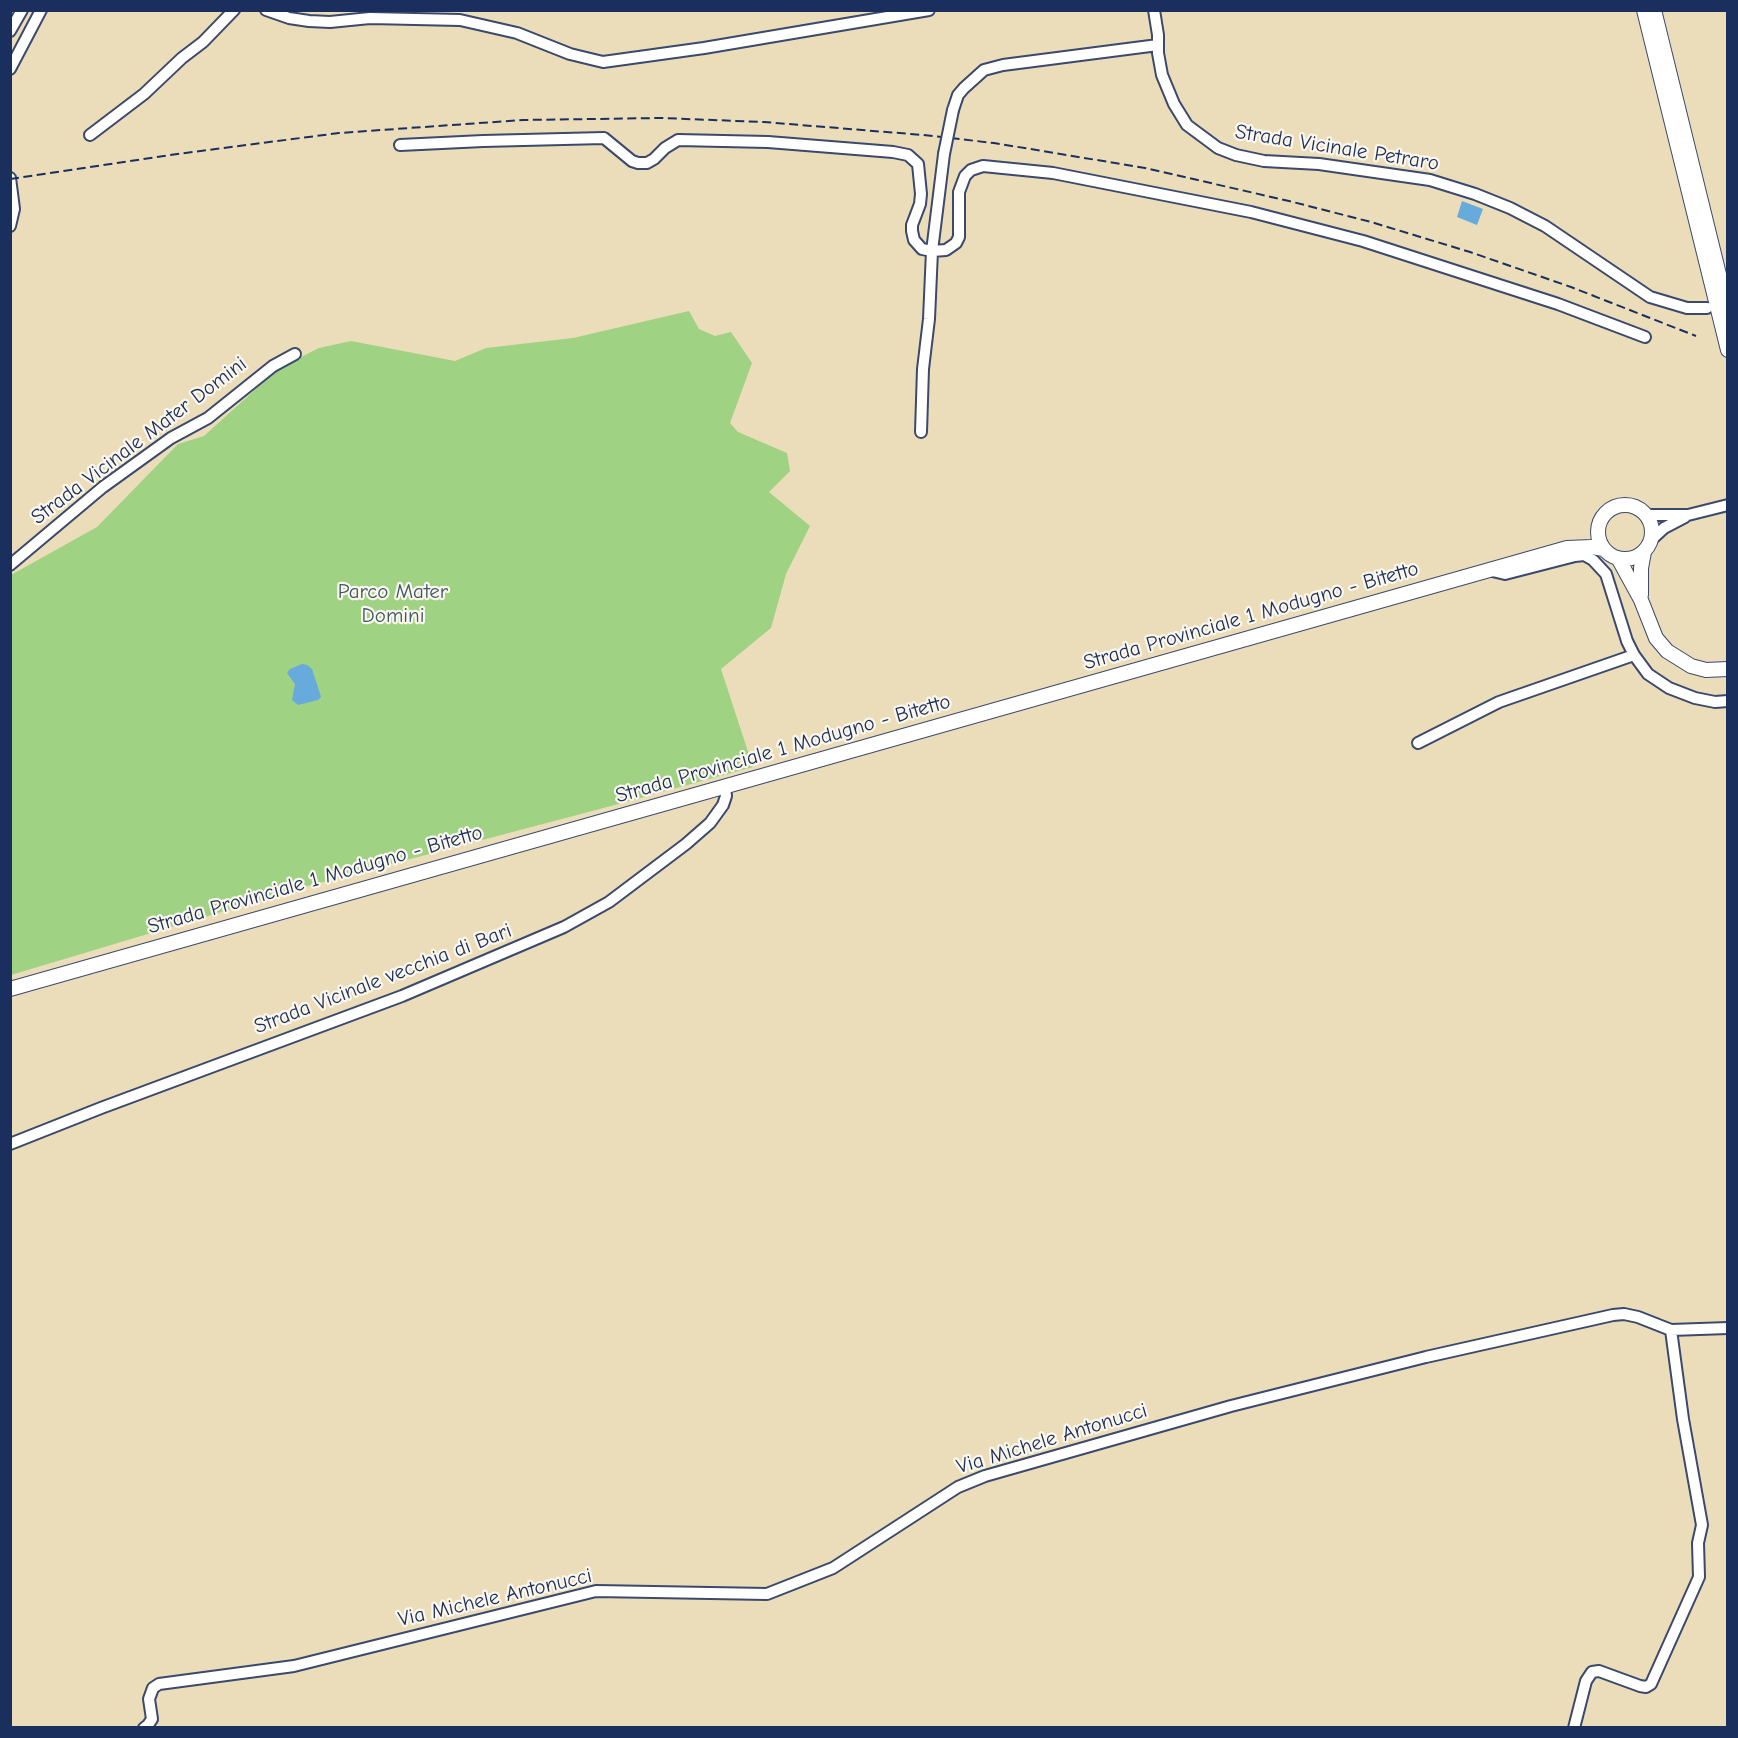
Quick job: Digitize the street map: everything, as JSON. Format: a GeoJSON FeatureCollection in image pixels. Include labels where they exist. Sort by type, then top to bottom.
{"type":"FeatureCollection","features":[{"type":"Feature","properties":{"kind":"main road"},"geometry":{"type":"LineString","coordinates":[[1644,10],[1728,350]]}},
{"type":"Feature","properties":{"kind":"main road"},"geometry":{"type":"LineString","coordinates":[[1654,10],[1728,311]]}},
{"type":"Feature","properties":{"kind":"main road"},"geometry":{"type":"LineString","coordinates":[[1710,238],[1723,262],[1728,282]]}},
{"type":"Feature","properties":{"kind":"main road"},"geometry":{"type":"LineString","coordinates":[[1567,548],[1598,527],[1606,513],[1616,506],[1633,506],[1646,515],[1652,525],[1652,539],[1644,552],[1641,568],[1641,600]]}},
{"type":"Feature","properties":{"kind":"main road"},"geometry":{"type":"LineString","coordinates":[[1598,527],[1599,539],[1604,549]]}},
{"type":"Feature","properties":{"kind":"main road"},"geometry":{"type":"LineString","coordinates":[[1567,548],[1604,549],[1618,558],[1630,559],[1644,552]]}},
{"type":"Feature","properties":{"kind":"main road","name":"Strada Provinciale 1 Modugno - Bitetto"},"geometry":{"type":"LineString","coordinates":[[10,989],[1567,548]]}},
{"type":"Feature","properties":{"kind":"main road"},"geometry":{"type":"LineString","coordinates":[[1618,558],[1641,600],[1656,638],[1667,651],[1691,666],[1706,670],[1728,669]]}},
{"type":"Feature","properties":{"kind":"street"},"geometry":{"type":"LineString","coordinates":[[10,31],[22,10]]}},
{"type":"Feature","properties":{"kind":"street"},"geometry":{"type":"LineString","coordinates":[[10,69],[41,10]]}},
{"type":"Feature","properties":{"kind":"street"},"geometry":{"type":"LineString","coordinates":[[90,135],[144,94],[234,10]]}},
{"type":"Feature","properties":{"kind":"street"},"geometry":{"type":"LineString","coordinates":[[266,10],[289,18],[309,21],[330,22],[370,18],[460,20],[517,33],[570,54],[603,62],[704,48],[929,10]]}},
{"type":"Feature","properties":{"kind":"street","name":"Strada Vicinale Petraro"},"geometry":{"type":"LineString","coordinates":[[1154,10],[1162,75],[1174,104],[1187,125],[1218,148],[1236,155],[1264,161],[1346,168],[1430,180],[1474,194],[1510,208],[1545,226],[1650,297],[1687,308],[1707,308]]}},
{"type":"Feature","properties":{"kind":"street"},"geometry":{"type":"LineString","coordinates":[[921,432],[923,369],[929,320],[932,251],[944,154],[958,95],[984,70],[1003,65],[1158,45]]}},
{"type":"Feature","properties":{"kind":"street"},"geometry":{"type":"LineString","coordinates":[[400,145],[604,138],[632,161],[638,163],[647,163],[654,159],[678,140],[768,142],[894,152],[909,155],[918,164],[921,194],[912,231],[914,240],[922,249],[932,251],[946,250],[956,243],[958,192],[965,176],[971,170],[983,166],[1053,172],[1251,212],[1363,242],[1558,304],[1645,337]]}},
{"type":"Feature","properties":{"kind":"street"},"geometry":{"type":"LineString","coordinates":[[10,178],[14,209],[10,226]]}},
{"type":"Feature","properties":{"kind":"street","name":"Strada Vicinale Mater Domini"},"geometry":{"type":"LineString","coordinates":[[10,565],[119,476],[171,438],[208,418],[273,366],[296,354]]}},
{"type":"Feature","properties":{"kind":"street"},"geometry":{"type":"LineString","coordinates":[[1646,515],[1688,515],[1728,505]]}},
{"type":"Feature","properties":{"kind":"street"},"geometry":{"type":"LineString","coordinates":[[1652,539],[1665,528],[1688,515]]}},
{"type":"Feature","properties":{"kind":"street"},"geometry":{"type":"LineString","coordinates":[[1488,570],[1505,574],[1584,555],[1593,560],[1606,574],[1627,641],[1634,656],[1648,674],[1669,688],[1695,698],[1715,702],[1728,701]]}},
{"type":"Feature","properties":{"kind":"street"},"geometry":{"type":"LineString","coordinates":[[1418,743],[1499,702],[1634,656]]}},
{"type":"Feature","properties":{"kind":"street","name":"Strada Vicinale vecchia di Bari"},"geometry":{"type":"LineString","coordinates":[[10,1144],[402,996],[564,927],[609,902],[686,844],[710,823],[723,805],[726,796],[725,787]]}},
{"type":"Feature","properties":{"kind":"street","name":"Via Michele Antonucci"},"geometry":{"type":"LineString","coordinates":[[144,1728],[152,1719],[149,1700],[153,1688],[159,1684],[294,1665],[596,1591],[767,1594],[833,1568],[958,1487],[985,1476],[1231,1406],[1426,1357],[1530,1334],[1624,1314],[1671,1330]]}},
{"type":"Feature","properties":{"kind":"street"},"geometry":{"type":"LineString","coordinates":[[1574,1728],[1586,1682],[1592,1672],[1599,1671],[1640,1686],[1646,1687],[1651,1684],[1699,1577],[1698,1543],[1702,1525],[1683,1419],[1671,1330],[1728,1328]]}},
{"type":"Feature","properties":{"kind":"green space","name":"Parco Mater Domini"},"geometry":{"type":"Polygon","coordinates":[[[689,311],[699,329],[715,336],[731,332],[752,363],[730,423],[738,432],[787,453],[790,471],[769,492],[810,526],[786,574],[771,628],[721,669],[753,767],[308,886],[11,975],[11,575],[97,527],[178,444],[204,436],[279,368],[319,348],[351,341],[455,361],[486,348],[573,338],[689,311]]]}},
{"type":"Feature","properties":{"kind":"water"},"geometry":{"type":"Polygon","coordinates":[[[1462,201],[1483,209],[1477,225],[1457,217],[1462,201]]]}},
{"type":"Feature","properties":{"kind":"water"},"geometry":{"type":"Polygon","coordinates":[[[302,664],[312,669],[321,697],[318,700],[298,705],[292,700],[295,684],[287,673],[290,669],[302,664]]]}},
{"type":"Feature","properties":{"kind":"railway"},"geometry":{"type":"LineString","coordinates":[[10,179],[339,133],[523,120],[661,118],[764,122],[923,135],[994,143],[1145,168],[1371,222],[1470,252],[1571,287],[1696,336]]}}]}
